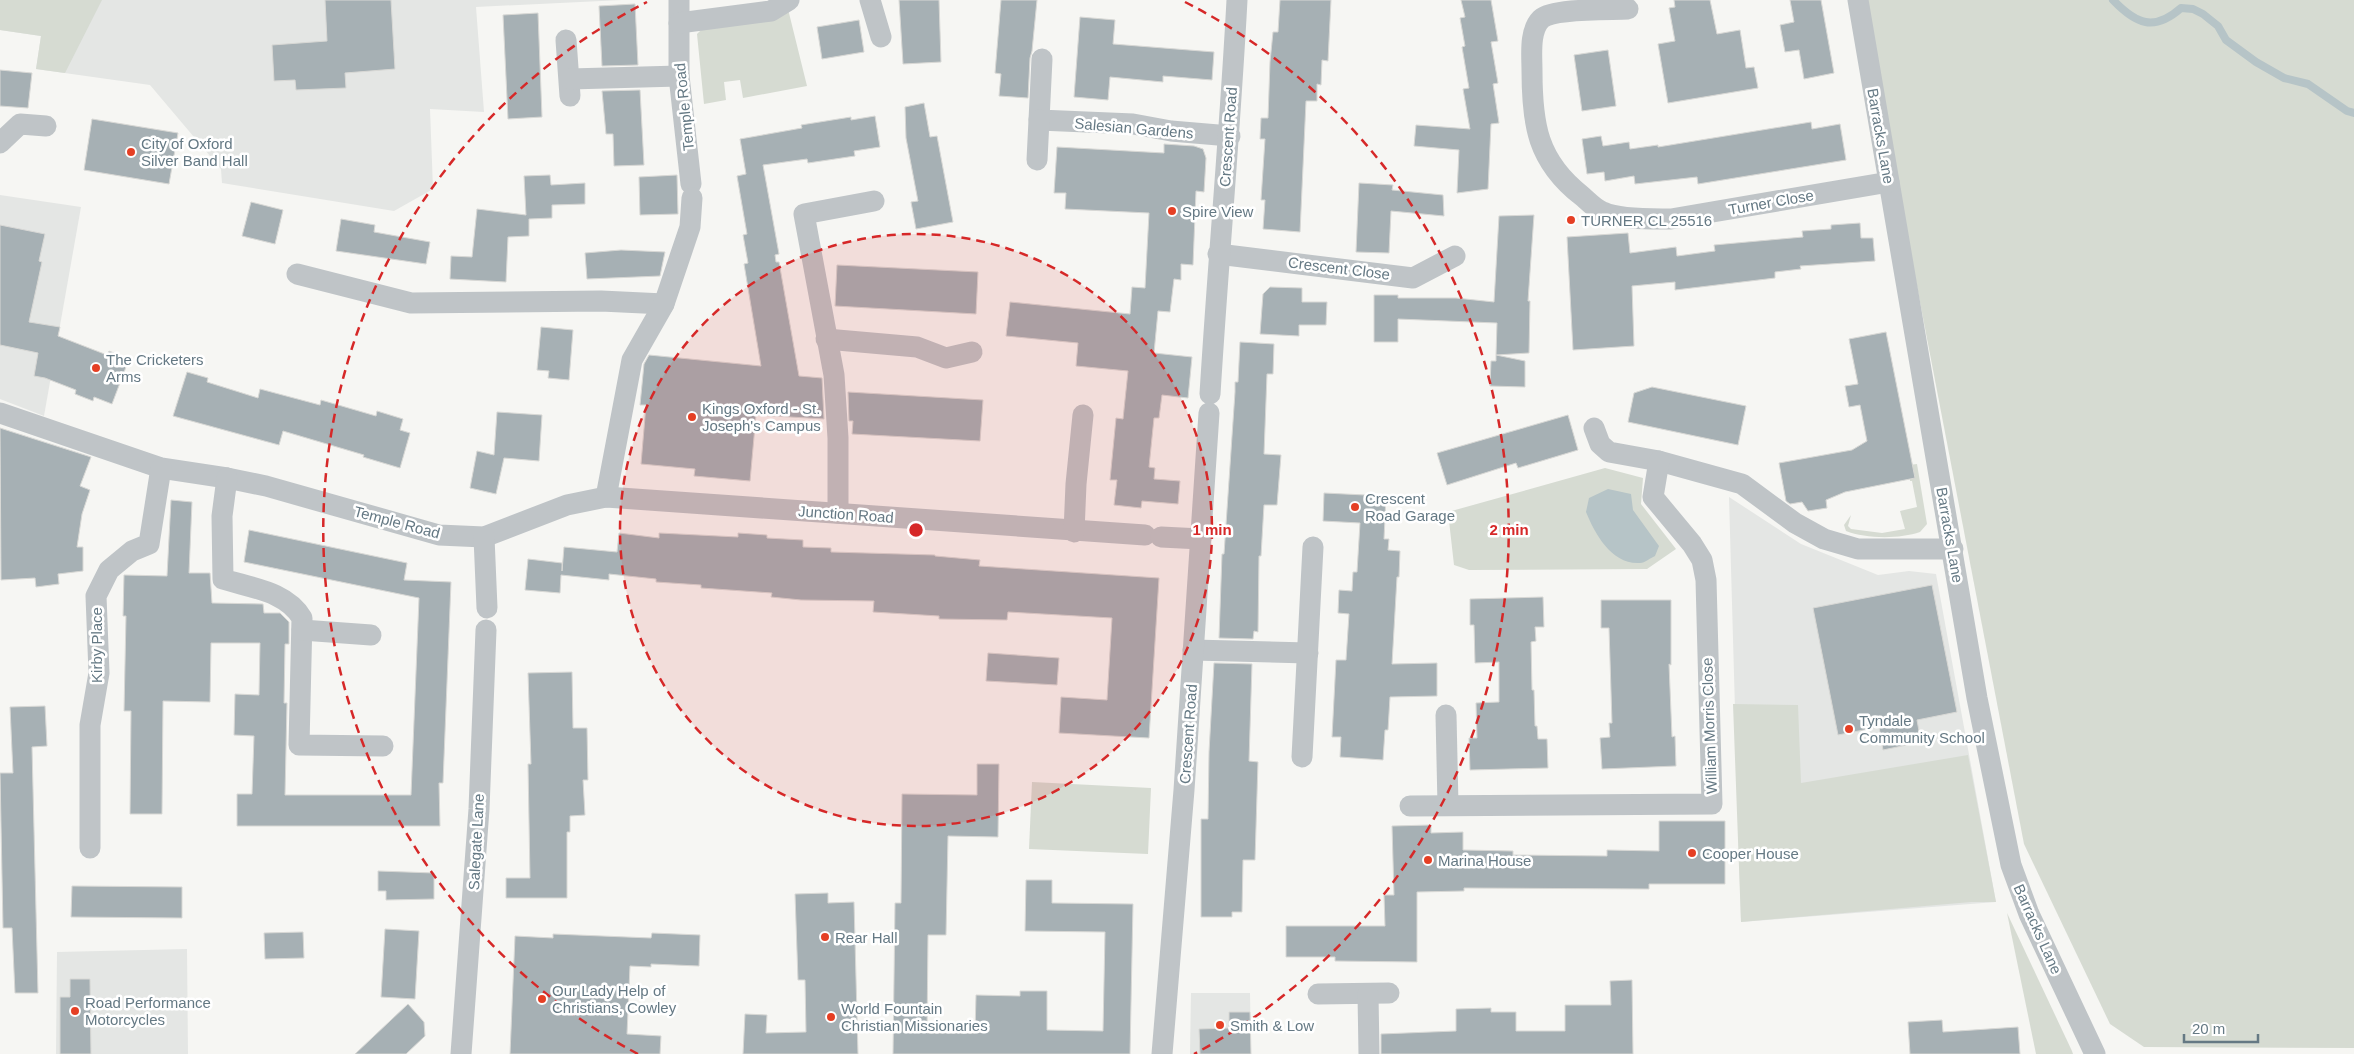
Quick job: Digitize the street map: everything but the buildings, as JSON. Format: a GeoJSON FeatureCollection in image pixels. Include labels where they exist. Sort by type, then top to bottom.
{"type":"FeatureCollection","features":[{"type":"Feature","properties":{"kind":"street","name":"Temple Road"},"geometry":{"type":"LineString","coordinates":[[0,413],[161,468],[266,486],[439,535],[484,537],[566,505],[606,497],[632,360],[664,304],[690,227],[692,191],[679,76],[679,0]]}},
{"type":"Feature","properties":{"kind":"street"},"geometry":{"type":"LineString","coordinates":[[679,23],[771,10],[789,0]]}},
{"type":"Feature","properties":{"kind":"street"},"geometry":{"type":"LineString","coordinates":[[870,0],[881,37]]}},
{"type":"Feature","properties":{"kind":"street","name":"Crescent Road"},"geometry":{"type":"LineString","coordinates":[[1162,1054],[1193,650],[1218,254],[1230,136],[1238,0]]}},
{"type":"Feature","properties":{"kind":"street","name":"Barracks Lane"},"geometry":{"type":"LineString","coordinates":[[1858,0],[1977,698],[2011,865],[2029,914],[2095,1054]]}},
{"type":"Feature","properties":{"kind":"street","name":"Turner Close"},"geometry":{"type":"LineString","coordinates":[[1628,9],[1554,13],[1542,18],[1535,29],[1532,44],[1532,89],[1536,128],[1549,162],[1568,185],[1603,212],[1638,219],[1671,219],[1889,182]]}},
{"type":"Feature","properties":{"kind":"street"},"geometry":{"type":"LineString","coordinates":[[566,40],[570,87],[679,76]]}},
{"type":"Feature","properties":{"kind":"street"},"geometry":{"type":"LineString","coordinates":[[1037,160],[1042,59]]}},
{"type":"Feature","properties":{"kind":"street","name":"Salesian Gardens"},"geometry":{"type":"LineString","coordinates":[[1039,120],[1133,124],[1171,131],[1230,136]]}},
{"type":"Feature","properties":{"kind":"street"},"geometry":{"type":"LineString","coordinates":[[0,143],[20,124],[46,126]]}},
{"type":"Feature","properties":{"kind":"street"},"geometry":{"type":"LineString","coordinates":[[838,513],[838,438],[834,375],[804,214],[874,201]]}},
{"type":"Feature","properties":{"kind":"street","name":"Crescent Close"},"geometry":{"type":"LineString","coordinates":[[1218,254],[1413,278],[1455,256]]}},
{"type":"Feature","properties":{"kind":"street"},"geometry":{"type":"LineString","coordinates":[[297,274],[411,304],[600,301],[664,304]]}},
{"type":"Feature","properties":{"kind":"street"},"geometry":{"type":"LineString","coordinates":[[826,339],[917,347],[946,358],[972,352]]}},
{"type":"Feature","properties":{"kind":"street"},"geometry":{"type":"LineString","coordinates":[[1074,532],[1076,484],[1083,415]]}},
{"type":"Feature","properties":{"kind":"street"},"geometry":{"type":"LineString","coordinates":[[1594,428],[1600,444],[1609,452],[1659,461],[1742,484],[1795,523],[1824,539],[1858,549],[1953,550]]}},
{"type":"Feature","properties":{"kind":"street","name":"William Morris Close"},"geometry":{"type":"LineString","coordinates":[[1410,806],[1712,804],[1706,580],[1702,560],[1692,544],[1653,498],[1659,461]]}},
{"type":"Feature","properties":{"kind":"street","name":"Kirby Place"},"geometry":{"type":"LineString","coordinates":[[90,848],[90,725],[99,673],[96,596],[109,570],[132,551],[149,544],[161,468]]}},
{"type":"Feature","properties":{"kind":"street"},"geometry":{"type":"LineString","coordinates":[[227,478],[222,516],[223,579],[282,597],[296,607],[302,618],[299,745],[383,746]]}},
{"type":"Feature","properties":{"kind":"street","name":"Junction Road"},"geometry":{"type":"LineString","coordinates":[[606,497],[1074,532],[1201,539]]}},
{"type":"Feature","properties":{"kind":"street"},"geometry":{"type":"LineString","coordinates":[[484,537],[487,608]]}},
{"type":"Feature","properties":{"kind":"street"},"geometry":{"type":"LineString","coordinates":[[1302,757],[1313,547]]}},
{"type":"Feature","properties":{"kind":"street"},"geometry":{"type":"LineString","coordinates":[[302,630],[371,635]]}},
{"type":"Feature","properties":{"kind":"street","name":"Salegate Lane"},"geometry":{"type":"LineString","coordinates":[[461,1054],[479,809],[486,630]]}},
{"type":"Feature","properties":{"kind":"street"},"geometry":{"type":"LineString","coordinates":[[1193,650],[1308,653]]}},
{"type":"Feature","properties":{"kind":"street"},"geometry":{"type":"LineString","coordinates":[[1446,715],[1448,806]]}},
{"type":"Feature","properties":{"kind":"street"},"geometry":{"type":"LineString","coordinates":[[1318,994],[1389,993]]}},
{"type":"Feature","properties":{"kind":"street"},"geometry":{"type":"LineString","coordinates":[[1368,994],[1369,1054]]}},
{"type":"Feature","properties":{"kind":"shaded area"},"geometry":{"type":"Polygon","coordinates":[[[0,0],[622,0],[476,7],[484,112],[430,109],[433,189],[394,211],[222,183],[221,169],[150,85],[36,69],[41,36],[0,30],[0,0]]]}},
{"type":"Feature","properties":{"kind":"shaded area"},"geometry":{"type":"Polygon","coordinates":[[[0,0],[102,0],[65,73],[36,69],[41,36],[0,30],[0,0]]]}},
{"type":"Feature","properties":{"kind":"shaded area"},"geometry":{"type":"Polygon","coordinates":[[[1867,0],[2354,0],[2354,1048],[2144,1047],[2110,1024],[2024,844],[1896,177],[1867,0]]]}},
{"type":"Feature","properties":{"kind":"shaded area"},"geometry":{"type":"Polygon","coordinates":[[[788,9],[807,86],[743,98],[740,80],[724,82],[726,100],[704,104],[697,34],[705,26],[788,9]]]}},
{"type":"Feature","properties":{"kind":"shaded area"},"geometry":{"type":"Polygon","coordinates":[[[0,195],[81,207],[44,416],[0,399],[0,195]]]}},
{"type":"Feature","properties":{"kind":"shaded area"},"geometry":{"type":"Polygon","coordinates":[[[1917,464],[1927,524],[1920,532],[1903,536],[1883,537],[1863,536],[1846,531],[1844,525],[1851,515],[1848,526],[1851,529],[1882,533],[1905,529],[1900,511],[1917,507],[1912,481],[1910,481],[1909,465],[1917,464]]]}},
{"type":"Feature","properties":{"kind":"shaded area"},"geometry":{"type":"Polygon","coordinates":[[[1605,468],[1643,478],[1641,504],[1676,549],[1647,569],[1469,570],[1454,565],[1448,512],[1605,468]]]}},
{"type":"Feature","properties":{"kind":"shaded area"},"geometry":{"type":"Polygon","coordinates":[[[1608,489],[1631,494],[1633,510],[1659,546],[1655,556],[1642,563],[1621,559],[1613,554],[1594,530],[1586,512],[1589,498],[1608,489]]]}},
{"type":"Feature","properties":{"kind":"shaded area","name":"Tyndale Community School"},"geometry":{"type":"Polygon","coordinates":[[[1729,497],[1801,544],[1878,575],[1909,571],[1936,574],[1996,902],[1741,922],[1729,497]]]}},
{"type":"Feature","properties":{"kind":"shaded area"},"geometry":{"type":"Polygon","coordinates":[[[1733,704],[1798,705],[1801,783],[1968,755],[1996,902],[1971,902],[1741,922],[1733,704]]]}},
{"type":"Feature","properties":{"kind":"shaded area"},"geometry":{"type":"Polygon","coordinates":[[[1032,782],[1151,788],[1148,854],[1029,849],[1032,782]]]}},
{"type":"Feature","properties":{"kind":"shaded area"},"geometry":{"type":"Polygon","coordinates":[[[2007,913],[2072,1051],[2073,1054],[2036,1054],[2007,913]]]}},
{"type":"Feature","properties":{"kind":"shaded area"},"geometry":{"type":"Polygon","coordinates":[[[187,949],[188,1054],[56,1054],[57,952],[187,949]]]}},
{"type":"Feature","properties":{"kind":"shaded area","name":"Smith & Low"},"geometry":{"type":"Polygon","coordinates":[[[1191,993],[1250,993],[1251,1054],[1190,1054],[1191,993]]]}},
{"type":"Feature","properties":{"kind":"waterway"},"geometry":{"type":"LineString","coordinates":[[2113,0],[2130,15],[2146,22],[2162,20],[2181,8],[2193,9],[2218,26],[2226,40],[2256,62],[2284,78],[2308,84],[2347,111],[2354,113]]}},
{"type":"Feature","properties":{"kind":"place","name":"City of Oxford Silver Band Hall"},"geometry":{"type":"Point","coordinates":[131,152]}},
{"type":"Feature","properties":{"kind":"place","name":"Spire View"},"geometry":{"type":"Point","coordinates":[1172,211]}},
{"type":"Feature","properties":{"kind":"place","name":"TURNER CL 25516"},"geometry":{"type":"Point","coordinates":[1571,220]}},
{"type":"Feature","properties":{"kind":"place","name":"The Cricketers Arms"},"geometry":{"type":"Point","coordinates":[96,368]}},
{"type":"Feature","properties":{"kind":"place","name":"Kings Oxford - St. Joseph's Campus"},"geometry":{"type":"Point","coordinates":[692,417]}},
{"type":"Feature","properties":{"kind":"place","name":"Crescent Road Garage"},"geometry":{"type":"Point","coordinates":[1355,507]}},
{"type":"Feature","properties":{"kind":"place","name":"Tyndale Community School"},"geometry":{"type":"Point","coordinates":[1849,729]}},
{"type":"Feature","properties":{"kind":"place","name":"Cooper House"},"geometry":{"type":"Point","coordinates":[1692,853]}},
{"type":"Feature","properties":{"kind":"place","name":"Marina House"},"geometry":{"type":"Point","coordinates":[1428,860]}},
{"type":"Feature","properties":{"kind":"place","name":"Rear Hall"},"geometry":{"type":"Point","coordinates":[825,937]}},
{"type":"Feature","properties":{"kind":"place","name":"Our Lady Help of Christians, Cowley"},"geometry":{"type":"Point","coordinates":[542,999]}},
{"type":"Feature","properties":{"kind":"place","name":"Road Performance Motorcycles"},"geometry":{"type":"Point","coordinates":[75,1011]}},
{"type":"Feature","properties":{"kind":"place","name":"World Fountain Christian Missionaries"},"geometry":{"type":"Point","coordinates":[831,1017]}},
{"type":"Feature","properties":{"kind":"place","name":"Smith & Low"},"geometry":{"type":"Point","coordinates":[1220,1025]}}]}
